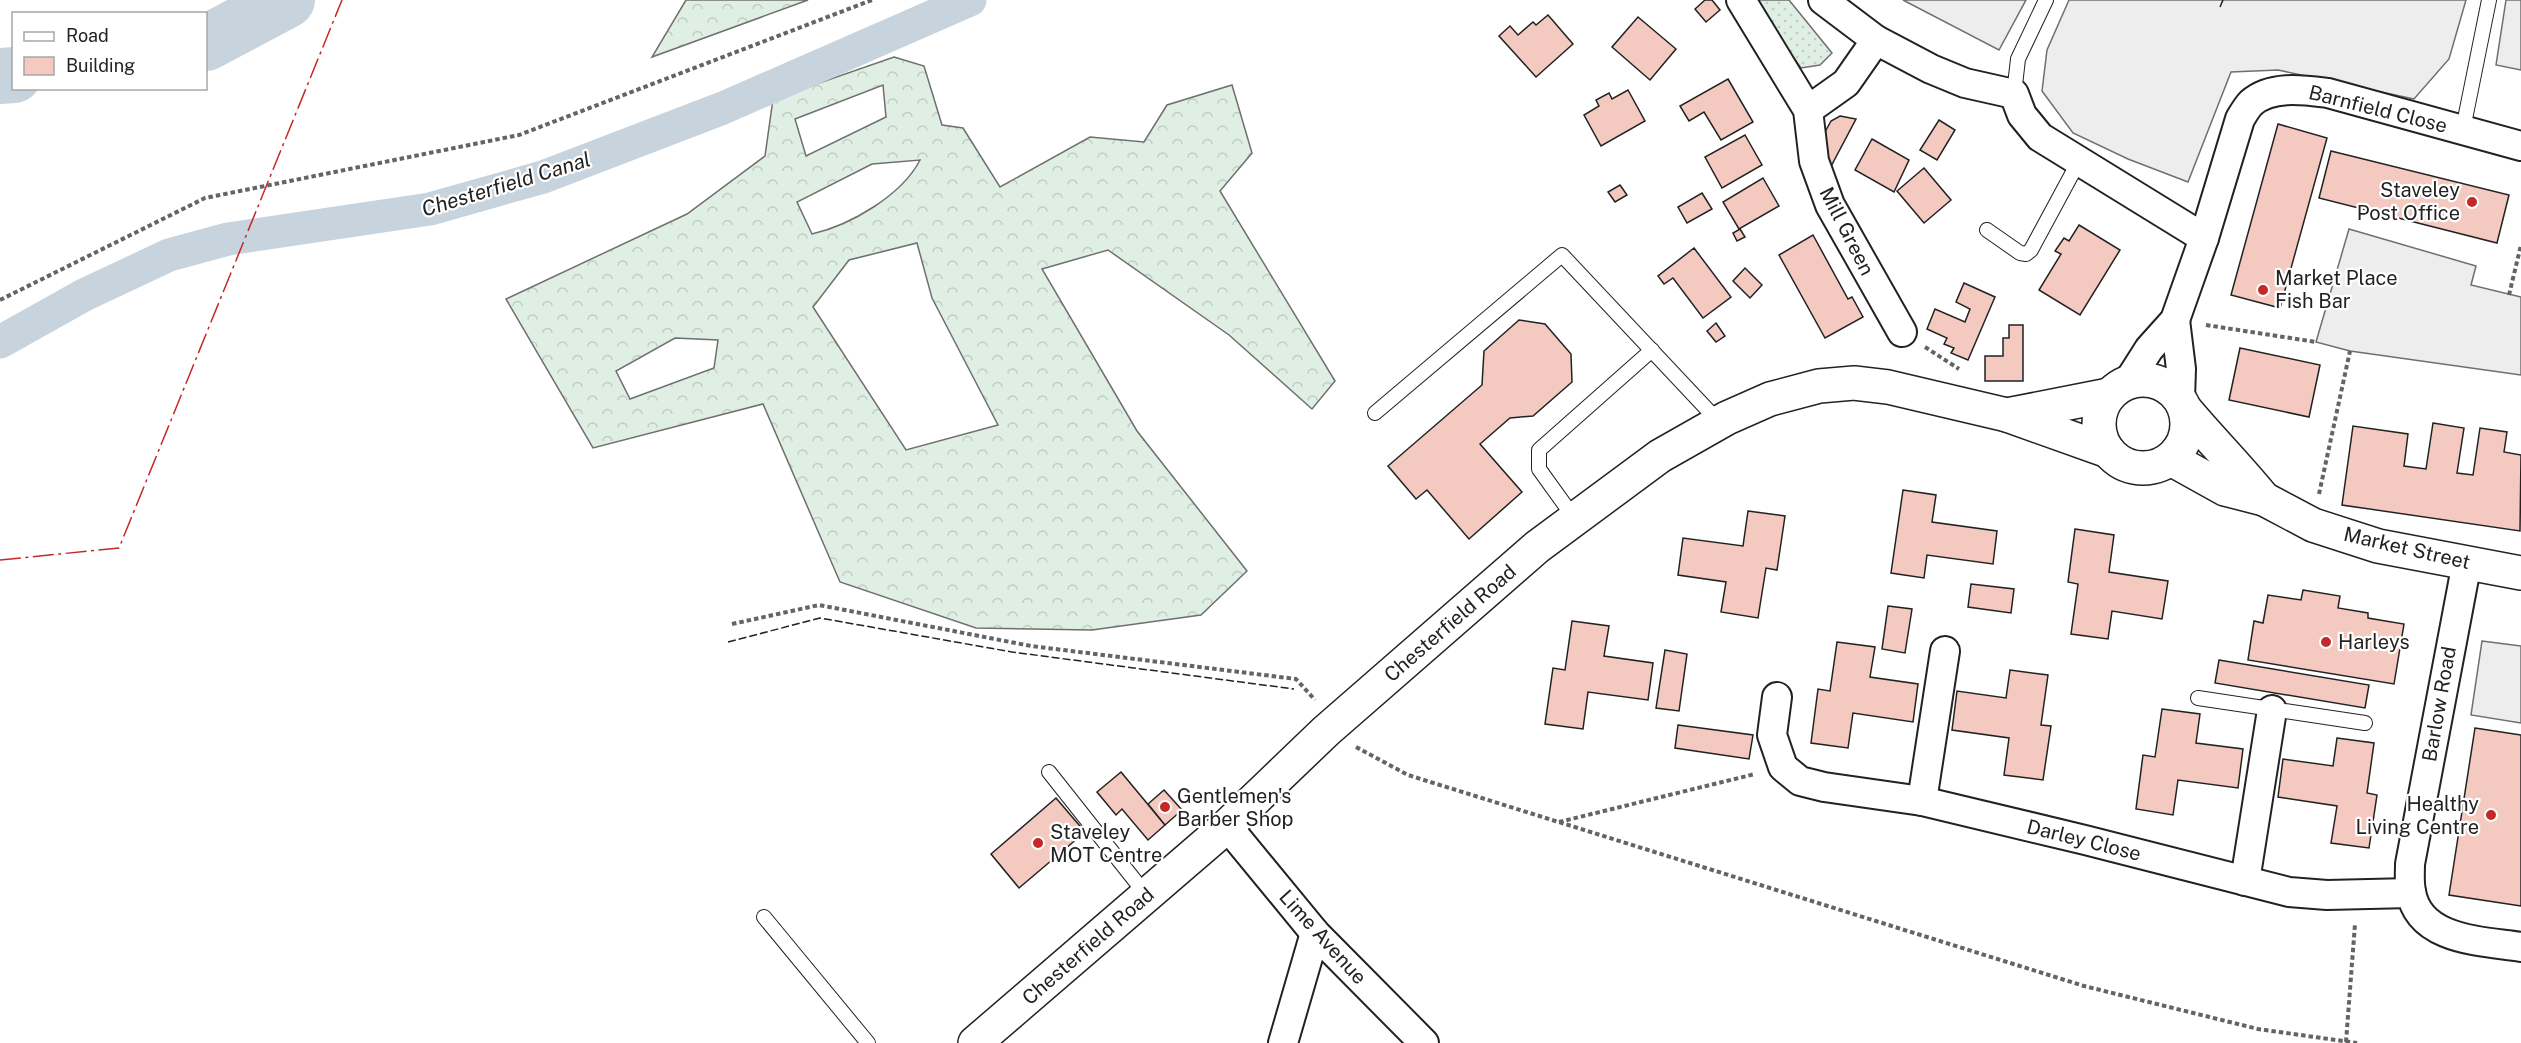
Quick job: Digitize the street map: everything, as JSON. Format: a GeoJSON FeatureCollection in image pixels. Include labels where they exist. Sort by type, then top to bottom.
{"type":"FeatureCollection","features":[{"type":"Feature","properties":{"kind":"highway"},"geometry":{"type":"LineString","coordinates":[[2147,379],[2166,386],[2182,404],[2188,427],[2182,444],[2171,459],[2158,466],[2145,469],[2131,467],[2118,461],[2108,451],[2099,433],[2099,413],[2118,388],[2147,379]]}},
{"type":"Feature","properties":{"kind":"highway","name":"Chesterfield Road"},"geometry":{"type":"LineString","coordinates":[[975,1043],[1227,826],[1331,727],[1537,547],[1659,456],[1719,422],[1770,399],[1819,386],[1854,383],[1888,387],[2007,415],[2108,451]]}},
{"type":"Feature","properties":{"kind":"highway","name":"Chesterfield Road"},"geometry":{"type":"LineString","coordinates":[[2007,415],[2118,388]]}},
{"type":"Feature","properties":{"kind":"highway","name":"Market Street"},"geometry":{"type":"LineString","coordinates":[[2182,404],[2206,435],[2237,465],[2264,499]]}},
{"type":"Feature","properties":{"kind":"highway","name":"Market Street"},"geometry":{"type":"LineString","coordinates":[[2171,459],[2225,489],[2264,499],[2313,525],[2378,546],[2467,562],[2513,567]]}},
{"type":"Feature","properties":{"kind":"street","name":"Mill Green"},"geometry":{"type":"LineString","coordinates":[[1741,0],[1808,110],[1814,161],[1830,205],[1902,332]]}},
{"type":"Feature","properties":{"kind":"street"},"geometry":{"type":"LineString","coordinates":[[1823,0],[1876,40],[1931,69],[1965,83],[2014,94],[2022,115],[2040,136],[2204,238]]}},
{"type":"Feature","properties":{"kind":"street"},"geometry":{"type":"LineString","coordinates":[[1808,110],[1846,83],[1876,40]]}},
{"type":"Feature","properties":{"kind":"street","name":"Barnfield Close"},"geometry":{"type":"LineString","coordinates":[[2118,388],[2175,321],[2204,238],[2240,119],[2251,103],[2270,92],[2296,90],[2328,93],[2521,146]]}},
{"type":"Feature","properties":{"kind":"street","name":"Barnfield Close"},"geometry":{"type":"LineString","coordinates":[[2175,321],[2181,369],[2182,404]]}},
{"type":"Feature","properties":{"kind":"street","name":"Barlow Road"},"geometry":{"type":"LineString","coordinates":[[2467,562],[2410,864],[2411,893],[2423,920],[2451,936],[2521,947]]}},
{"type":"Feature","properties":{"kind":"street"},"geometry":{"type":"LineString","coordinates":[[1922,801],[1945,651]]}},
{"type":"Feature","properties":{"kind":"street"},"geometry":{"type":"LineString","coordinates":[[1777,697],[1772,735],[1783,767]]}},
{"type":"Feature","properties":{"kind":"street"},"geometry":{"type":"LineString","coordinates":[[2246,881],[2272,710]]}},
{"type":"Feature","properties":{"kind":"street","name":"Darley Close"},"geometry":{"type":"LineString","coordinates":[[1783,767],[1800,781],[1824,787],[1922,801],[2289,892],[2328,895],[2411,893]]}},
{"type":"Feature","properties":{"kind":"street","name":"Lime Avenue"},"geometry":{"type":"LineString","coordinates":[[1227,826],[1314,933],[1424,1043]]}},
{"type":"Feature","properties":{"kind":"street"},"geometry":{"type":"LineString","coordinates":[[1283,1043],[1314,933]]}},
{"type":"Feature","properties":{"kind":"lane"},"geometry":{"type":"LineString","coordinates":[[2014,94],[2018,59],[2046,0]]}},
{"type":"Feature","properties":{"kind":"lane"},"geometry":{"type":"LineString","coordinates":[[2463,129],[2488,0]]}},
{"type":"Feature","properties":{"kind":"lane"},"geometry":{"type":"LineString","coordinates":[[1987,230],[2020,253],[2026,254],[2031,250],[2079,161]]}},
{"type":"Feature","properties":{"kind":"lane"},"geometry":{"type":"LineString","coordinates":[[1375,413],[1562,255],[1719,422]]}},
{"type":"Feature","properties":{"kind":"lane"},"geometry":{"type":"LineString","coordinates":[[1575,519],[1539,469],[1539,450],[1652,350]]}},
{"type":"Feature","properties":{"kind":"lane"},"geometry":{"type":"LineString","coordinates":[[2198,698],[2365,723]]}},
{"type":"Feature","properties":{"kind":"lane"},"geometry":{"type":"LineString","coordinates":[[1048,772],[1144,892]]}},
{"type":"Feature","properties":{"kind":"lane"},"geometry":{"type":"LineString","coordinates":[[764,917],[868,1043]]}},
{"type":"Feature","properties":{"kind":"path"},"geometry":{"type":"LineString","coordinates":[[0,300],[205,198],[519,135],[872,0]]}},
{"type":"Feature","properties":{"kind":"path"},"geometry":{"type":"LineString","coordinates":[[2509,295],[2521,245]]}},
{"type":"Feature","properties":{"kind":"path"},"geometry":{"type":"LineString","coordinates":[[2175,321],[2316,342]]}},
{"type":"Feature","properties":{"kind":"path"},"geometry":{"type":"LineString","coordinates":[[1902,332],[1960,370]]}},
{"type":"Feature","properties":{"kind":"path"},"geometry":{"type":"LineString","coordinates":[[2313,525],[2350,351]]}},
{"type":"Feature","properties":{"kind":"path"},"geometry":{"type":"LineString","coordinates":[[732,624],[819,604],[1031,646],[1296,680],[1331,727],[1408,775],[2084,986],[2258,1029],[2357,1043]]}},
{"type":"Feature","properties":{"kind":"path"},"geometry":{"type":"LineString","coordinates":[[1558,823],[1783,767]]}},
{"type":"Feature","properties":{"kind":"path"},"geometry":{"type":"LineString","coordinates":[[2346,1042],[2358,893]]}},
{"type":"Feature","properties":{"kind":"green space"},"geometry":{"type":"Polygon","coordinates":[[[686,0],[808,0],[652,57],[686,0]]]}},
{"type":"Feature","properties":{"kind":"green space"},"geometry":{"type":"Polygon","coordinates":[[[1752,0],[1789,0],[1832,53],[1820,65],[1801,68],[1752,0]]]}},
{"type":"Feature","properties":{"kind":"green space"},"geometry":{"type":"Polygon","coordinates":[[[894,57],[924,66],[942,125],[963,128],[1000,187],[1090,137],[1144,142],[1167,105],[1232,85],[1252,153],[1220,191],[1335,381],[1312,409],[1229,335],[1108,250],[1042,269],[1137,431],[1247,571],[1201,615],[1092,630],[976,628],[840,582],[763,404],[593,448],[506,299],[687,214],[765,156],[773,99],[894,57]],[[883,85],[795,119],[806,156],[886,117],[883,85]],[[920,160],[872,164],[797,202],[812,234],[843,224],[874,207],[901,185],[920,160]],[[917,243],[849,260],[813,307],[906,450],[998,425],[932,298],[917,243]],[[675,338],[616,371],[630,399],[714,368],[718,340],[675,338]]]}},
{"type":"Feature","properties":{"kind":"shaded area"},"geometry":{"type":"Polygon","coordinates":[[[1903,0],[2026,0],[1999,50],[1903,0]]]}},
{"type":"Feature","properties":{"kind":"shaded area"},"geometry":{"type":"Polygon","coordinates":[[[2069,0],[2466,0],[2449,59],[2414,99],[2278,70],[2231,72],[2188,182],[2128,159],[2073,133],[2042,91],[2047,50],[2069,0]]]}},
{"type":"Feature","properties":{"kind":"shaded area"},"geometry":{"type":"Polygon","coordinates":[[[2506,0],[2521,0],[2521,70],[2496,65],[2506,0]]]}},
{"type":"Feature","properties":{"kind":"shaded area"},"geometry":{"type":"Polygon","coordinates":[[[2349,229],[2476,266],[2471,285],[2521,297],[2521,375],[2350,351],[2316,342],[2349,229]]]}},
{"type":"Feature","properties":{"kind":"shaded area"},"geometry":{"type":"Polygon","coordinates":[[[2482,641],[2521,646],[2521,723],[2471,715],[2482,641]]]}},
{"type":"Feature","properties":{"kind":"building"},"geometry":{"type":"Polygon","coordinates":[[[1705,0],[1712,0],[1720,10],[1706,22],[1695,9],[1705,0]]]}},
{"type":"Feature","properties":{"kind":"building"},"geometry":{"type":"Polygon","coordinates":[[[1548,15],[1573,44],[1536,77],[1499,36],[1510,26],[1518,35],[1533,22],[1536,25],[1548,15]]]}},
{"type":"Feature","properties":{"kind":"building"},"geometry":{"type":"Polygon","coordinates":[[[1638,17],[1676,49],[1650,80],[1612,47],[1638,17]]]}},
{"type":"Feature","properties":{"kind":"building"},"geometry":{"type":"Polygon","coordinates":[[[1728,79],[1753,122],[1721,140],[1704,112],[1689,121],[1680,106],[1728,79]]]}},
{"type":"Feature","properties":{"kind":"building"},"geometry":{"type":"Polygon","coordinates":[[[1628,90],[1645,121],[1601,146],[1584,115],[1599,106],[1596,100],[1609,93],[1612,99],[1628,90]]]}},
{"type":"Feature","properties":{"kind":"building"},"geometry":{"type":"Polygon","coordinates":[[[1840,116],[1856,119],[1828,172],[1823,145],[1825,132],[1831,121],[1840,116]]]}},
{"type":"Feature","properties":{"kind":"building"},"geometry":{"type":"Polygon","coordinates":[[[1939,120],[1955,130],[1937,160],[1920,150],[1939,120]]]}},
{"type":"Feature","properties":{"kind":"building"},"geometry":{"type":"Polygon","coordinates":[[[2278,124],[2327,138],[2280,308],[2231,295],[2278,124]]]}},
{"type":"Feature","properties":{"kind":"building"},"geometry":{"type":"Polygon","coordinates":[[[1745,135],[1762,165],[1722,188],[1705,157],[1745,135]]]}},
{"type":"Feature","properties":{"kind":"building"},"geometry":{"type":"Polygon","coordinates":[[[1872,139],[1909,160],[1894,192],[1855,170],[1872,139]]]}},
{"type":"Feature","properties":{"kind":"building"},"geometry":{"type":"Polygon","coordinates":[[[2331,151],[2509,195],[2497,243],[2319,198],[2331,151]]]}},
{"type":"Feature","properties":{"kind":"building"},"geometry":{"type":"Polygon","coordinates":[[[1924,168],[1951,200],[1924,223],[1897,191],[1924,168]]]}},
{"type":"Feature","properties":{"kind":"building"},"geometry":{"type":"Polygon","coordinates":[[[1763,178],[1779,206],[1739,229],[1723,202],[1763,178]]]}},
{"type":"Feature","properties":{"kind":"building"},"geometry":{"type":"Polygon","coordinates":[[[1620,185],[1627,195],[1615,202],[1608,192],[1620,185]]]}},
{"type":"Feature","properties":{"kind":"building"},"geometry":{"type":"Polygon","coordinates":[[[1702,193],[1712,209],[1687,223],[1678,207],[1702,193]]]}},
{"type":"Feature","properties":{"kind":"building"},"geometry":{"type":"Polygon","coordinates":[[[2079,225],[2120,250],[2080,315],[2039,290],[2061,254],[2055,251],[2064,238],[2069,241],[2079,225]]]}},
{"type":"Feature","properties":{"kind":"building"},"geometry":{"type":"Polygon","coordinates":[[[1740,229],[1745,237],[1737,241],[1733,233],[1740,229]]]}},
{"type":"Feature","properties":{"kind":"building"},"geometry":{"type":"Polygon","coordinates":[[[1813,235],[1848,299],[1852,297],[1863,317],[1825,338],[1779,255],[1813,235]]]}},
{"type":"Feature","properties":{"kind":"building"},"geometry":{"type":"Polygon","coordinates":[[[1694,248],[1731,297],[1703,318],[1673,278],[1664,284],[1658,276],[1694,248]]]}},
{"type":"Feature","properties":{"kind":"building"},"geometry":{"type":"Polygon","coordinates":[[[1745,268],[1762,285],[1750,298],[1733,281],[1745,268]]]}},
{"type":"Feature","properties":{"kind":"building"},"geometry":{"type":"Polygon","coordinates":[[[1964,283],[1995,297],[1968,360],[1951,353],[1954,348],[1944,344],[1947,338],[1927,329],[1935,309],[1965,322],[1970,309],[1956,302],[1964,283]]]}},
{"type":"Feature","properties":{"kind":"building"},"geometry":{"type":"Polygon","coordinates":[[[1519,320],[1545,324],[1571,354],[1572,382],[1533,416],[1510,418],[1480,444],[1522,492],[1469,539],[1427,490],[1416,499],[1388,466],[1482,385],[1484,351],[1519,320]]]}},
{"type":"Feature","properties":{"kind":"building"},"geometry":{"type":"Polygon","coordinates":[[[1716,323],[1725,336],[1716,342],[1707,331],[1716,323]]]}},
{"type":"Feature","properties":{"kind":"building"},"geometry":{"type":"Polygon","coordinates":[[[2009,325],[2023,325],[2023,381],[1985,381],[1985,356],[2003,356],[2003,338],[2009,338],[2009,325]]]}},
{"type":"Feature","properties":{"kind":"building"},"geometry":{"type":"Polygon","coordinates":[[[2240,348],[2320,365],[2309,417],[2229,400],[2240,348]]]}},
{"type":"Feature","properties":{"kind":"building"},"geometry":{"type":"Polygon","coordinates":[[[2433,423],[2464,428],[2457,473],[2473,475],[2480,428],[2507,432],[2504,452],[2521,455],[2520,531],[2342,505],[2353,426],[2408,434],[2404,466],[2426,469],[2433,423]]]}},
{"type":"Feature","properties":{"kind":"building"},"geometry":{"type":"Polygon","coordinates":[[[1903,490],[1936,495],[1932,522],[1997,531],[1993,564],[1927,555],[1924,578],[1891,573],[1903,490]]]}},
{"type":"Feature","properties":{"kind":"building"},"geometry":{"type":"Polygon","coordinates":[[[1748,511],[1785,516],[1777,570],[1766,568],[1758,618],[1721,612],[1726,582],[1678,575],[1683,538],[1743,546],[1748,511]]]}},
{"type":"Feature","properties":{"kind":"building"},"geometry":{"type":"Polygon","coordinates":[[[2075,529],[2114,535],[2109,572],[2168,581],[2162,619],[2112,611],[2108,639],[2071,634],[2078,584],[2068,582],[2075,529]]]}},
{"type":"Feature","properties":{"kind":"building"},"geometry":{"type":"Polygon","coordinates":[[[1971,584],[2014,589],[2011,613],[1968,607],[1971,584]]]}},
{"type":"Feature","properties":{"kind":"building","name":"Harleys"},"geometry":{"type":"Polygon","coordinates":[[[2303,590],[2340,596],[2338,608],[2368,613],[2368,618],[2404,624],[2394,684],[2248,660],[2254,621],[2263,623],[2268,595],[2301,600],[2303,590]]]}},
{"type":"Feature","properties":{"kind":"building"},"geometry":{"type":"Polygon","coordinates":[[[1888,606],[1912,609],[1905,653],[1882,649],[1888,606]]]}},
{"type":"Feature","properties":{"kind":"building"},"geometry":{"type":"Polygon","coordinates":[[[1572,621],[1609,626],[1604,656],[1653,663],[1648,700],[1588,692],[1583,729],[1545,724],[1553,668],[1565,670],[1572,621]]]}},
{"type":"Feature","properties":{"kind":"building"},"geometry":{"type":"Polygon","coordinates":[[[1837,642],[1875,647],[1870,677],[1918,684],[1913,722],[1853,713],[1848,748],[1811,743],[1818,689],[1830,691],[1837,642]]]}},
{"type":"Feature","properties":{"kind":"building"},"geometry":{"type":"Polygon","coordinates":[[[1665,650],[1687,654],[1679,711],[1656,708],[1665,650]]]}},
{"type":"Feature","properties":{"kind":"building"},"geometry":{"type":"Polygon","coordinates":[[[2219,660],[2369,685],[2365,708],[2215,683],[2219,660]]]}},
{"type":"Feature","properties":{"kind":"building"},"geometry":{"type":"Polygon","coordinates":[[[2010,670],[2048,675],[2041,725],[2051,726],[2043,780],[2004,775],[2009,738],[1952,730],[1957,691],[2006,698],[2010,670]]]}},
{"type":"Feature","properties":{"kind":"building"},"geometry":{"type":"Polygon","coordinates":[[[2162,709],[2200,714],[2196,743],[2243,749],[2238,788],[2178,780],[2173,815],[2136,809],[2143,755],[2155,757],[2162,709]]]}},
{"type":"Feature","properties":{"kind":"building"},"geometry":{"type":"Polygon","coordinates":[[[1678,725],[1753,735],[1749,759],[1675,748],[1678,725]]]}},
{"type":"Feature","properties":{"kind":"building","name":"Healthy Living Centre"},"geometry":{"type":"Polygon","coordinates":[[[2475,728],[2521,735],[2521,906],[2449,895],[2475,728]]]}},
{"type":"Feature","properties":{"kind":"building"},"geometry":{"type":"Polygon","coordinates":[[[2337,738],[2374,743],[2367,793],[2377,795],[2369,848],[2331,843],[2337,806],[2278,797],[2283,759],[2333,766],[2337,738]]]}},
{"type":"Feature","properties":{"kind":"building"},"geometry":{"type":"Polygon","coordinates":[[[1121,772],[1165,825],[1148,840],[1122,809],[1116,815],[1097,792],[1121,772]]]}},
{"type":"Feature","properties":{"kind":"building","name":"Gentlemen's Barber Shop"},"geometry":{"type":"Polygon","coordinates":[[[1164,790],[1182,810],[1165,825],[1148,804],[1164,790]]]}},
{"type":"Feature","properties":{"kind":"building","name":"Staveley MOT Centre"},"geometry":{"type":"Polygon","coordinates":[[[1056,798],[1085,832],[1019,888],[991,854],[1056,798]]]}},
{"type":"Feature","properties":{"kind":"waterway"},"geometry":{"type":"LineString","coordinates":[[207,42],[287,0]]}},
{"type":"Feature","properties":{"kind":"waterway","name":"Chesterfield Canal"},"geometry":{"type":"LineString","coordinates":[[0,342],[84,295],[169,255],[228,239],[430,209],[543,177],[723,108],[970,0]]}},
{"type":"Feature","properties":{"kind":"waterway"},"geometry":{"type":"LineString","coordinates":[[0,76],[12,75]]}},
{"type":"Feature","properties":{"kind":"fence"},"geometry":{"type":"LineString","coordinates":[[2220,7],[2223,0]]}},
{"type":"Feature","properties":{"kind":"fence"},"geometry":{"type":"LineString","coordinates":[[728,642],[820,618],[1012,652],[1294,689]]}},
{"type":"Feature","properties":{"kind":"power"},"geometry":{"type":"LineString","coordinates":[[0,560],[119,548],[342,0]]}},
{"type":"Feature","properties":{"kind":"place","name":"Staveley Post Office"},"geometry":{"type":"Point","coordinates":[2472,202]}},
{"type":"Feature","properties":{"kind":"place","name":"Market Place Fish Bar"},"geometry":{"type":"Point","coordinates":[2263,290]}},
{"type":"Feature","properties":{"kind":"place","name":"Harleys"},"geometry":{"type":"Point","coordinates":[2326,642]}},
{"type":"Feature","properties":{"kind":"place","name":"Gentlemen's Barber Shop"},"geometry":{"type":"Point","coordinates":[1165,807]}},
{"type":"Feature","properties":{"kind":"place","name":"Healthy Living Centre"},"geometry":{"type":"Point","coordinates":[2491,815]}},
{"type":"Feature","properties":{"kind":"place","name":"Staveley MOT Centre"},"geometry":{"type":"Point","coordinates":[1038,843]}}]}
